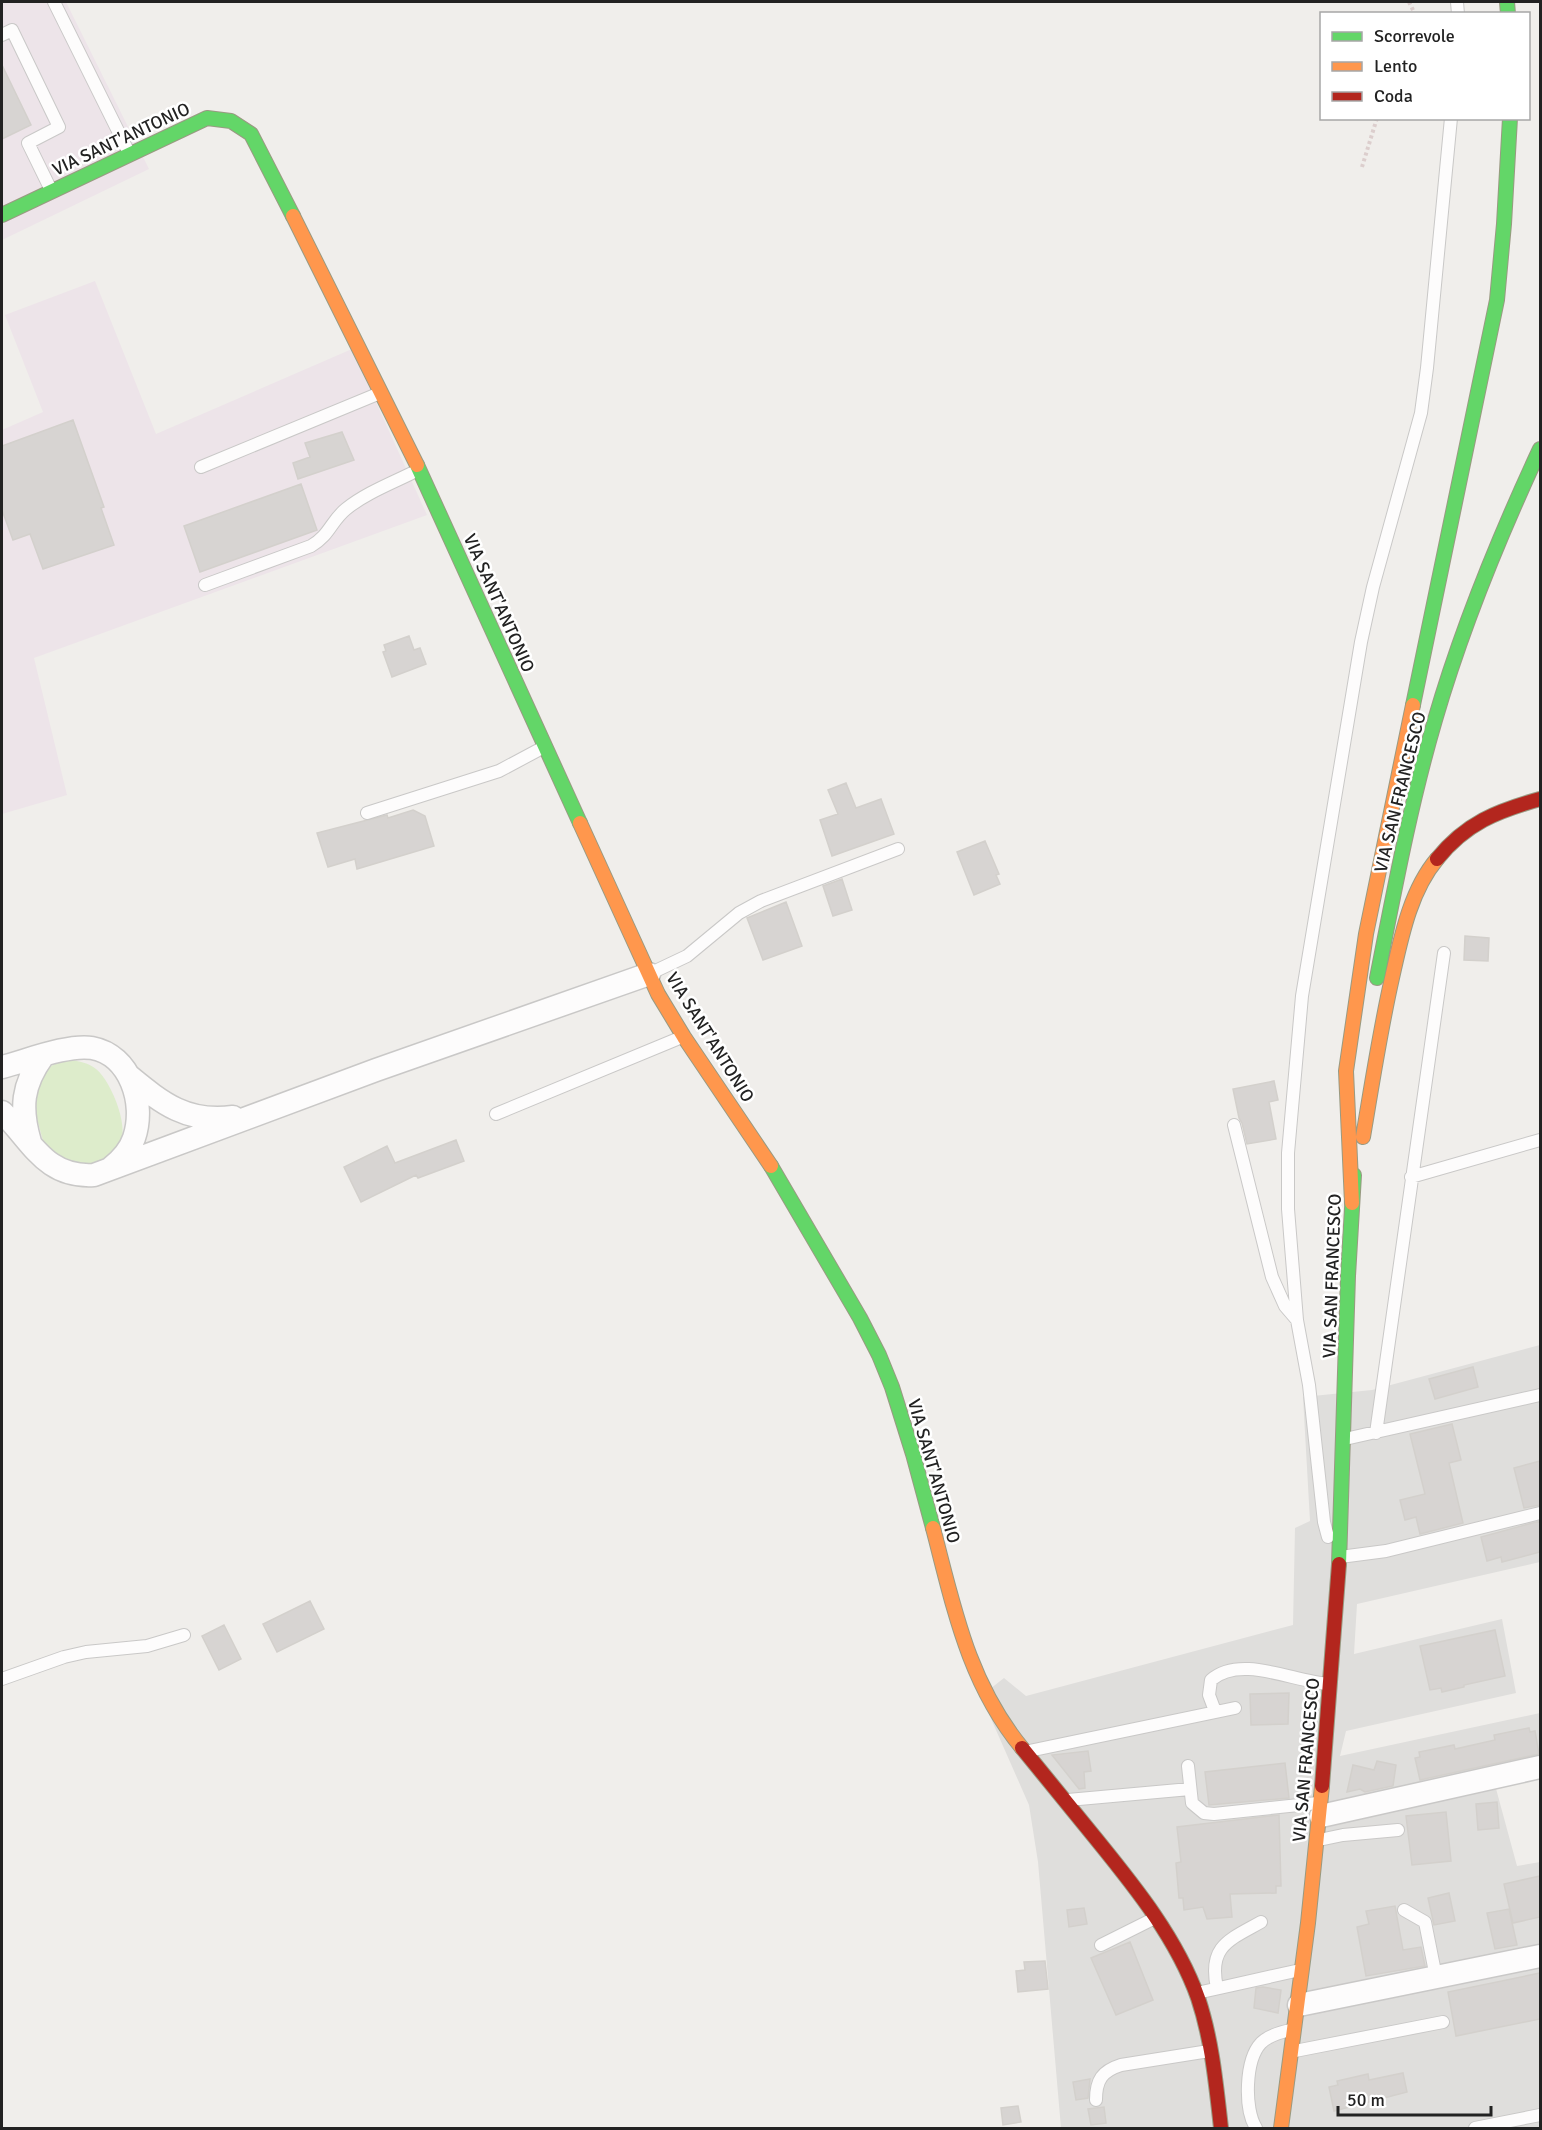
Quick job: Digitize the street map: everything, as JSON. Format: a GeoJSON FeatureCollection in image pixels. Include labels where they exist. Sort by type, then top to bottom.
{"type":"FeatureCollection","features":[{"type":"Feature","properties":{"kind":"main road","name":"VIA SANT'ANTONIO"},"geometry":{"type":"LineString","coordinates":[[2,215],[207,118],[225,118],[242,125],[251,134],[419,470],[649,974],[684,1037],[780,1179],[875,1347],[892,1388],[910,1445],[948,1588],[974,1670],[995,1711],[1025,1752],[1067,1800],[1130,1880],[1196,1993],[1210,2051],[1221,2128]]}},
{"type":"Feature","properties":{"kind":"main road"},"geometry":{"type":"LineString","coordinates":[[1352,1203],[1346,1071],[1366,934],[1497,300],[1510,120]]}},
{"type":"Feature","properties":{"kind":"main road","name":"VIA SAN FRANCESCO"},"geometry":{"type":"LineString","coordinates":[[1281,2128],[1304,1970],[1331,1684],[1339,1557],[1352,1203],[1360,1086],[1402,847],[1424,758],[1448,681],[1485,578],[1540,449]]}},
{"type":"Feature","properties":{"kind":"main road"},"geometry":{"type":"LineString","coordinates":[[1352,1203],[1384,1011],[1411,903],[1434,862],[1450,842],[1469,826],[1495,811],[1540,799]]}},
{"type":"Feature","properties":{"kind":"street"},"geometry":{"type":"LineString","coordinates":[[2,1112],[47,1162],[64,1172],[83,1176],[103,1173],[258,1112],[649,974]]}},
{"type":"Feature","properties":{"kind":"street"},"geometry":{"type":"LineString","coordinates":[[2,1067],[76,1047],[91,1048],[112,1056],[125,1069],[136,1106],[134,1139],[121,1160],[103,1173]]}},
{"type":"Feature","properties":{"kind":"street"},"geometry":{"type":"LineString","coordinates":[[32,1146],[24,1119],[24,1098],[31,1076],[43,1056]]}},
{"type":"Feature","properties":{"kind":"street"},"geometry":{"type":"LineString","coordinates":[[129,1077],[171,1108],[188,1114],[219,1119],[258,1112]]}},
{"type":"Feature","properties":{"kind":"street"},"geometry":{"type":"LineString","coordinates":[[1321,1809],[1540,1767]]}},
{"type":"Feature","properties":{"kind":"street"},"geometry":{"type":"LineString","coordinates":[[1299,2006],[1540,1956]]}},
{"type":"Feature","properties":{"kind":"lane"},"geometry":{"type":"LineString","coordinates":[[54,2],[130,154]]}},
{"type":"Feature","properties":{"kind":"lane"},"geometry":{"type":"LineString","coordinates":[[2,35],[12,30],[59,127],[28,143],[52,191]]}},
{"type":"Feature","properties":{"kind":"lane"},"geometry":{"type":"LineString","coordinates":[[1338,1579],[1324,1522],[1309,1385],[1297,1320],[1287,1182],[1290,1125],[1302,996],[1366,615],[1421,413],[1451,120]]}},
{"type":"Feature","properties":{"kind":"lane"},"geometry":{"type":"LineString","coordinates":[[201,467],[381,392]]}},
{"type":"Feature","properties":{"kind":"lane"},"geometry":{"type":"LineString","coordinates":[[205,585],[311,546],[324,537],[349,507],[419,470]]}},
{"type":"Feature","properties":{"kind":"lane"},"geometry":{"type":"LineString","coordinates":[[367,813],[499,771],[545,747]]}},
{"type":"Feature","properties":{"kind":"lane"},"geometry":{"type":"LineString","coordinates":[[649,974],[687,956],[750,906],[898,849]]}},
{"type":"Feature","properties":{"kind":"lane"},"geometry":{"type":"LineString","coordinates":[[1376,1433],[1444,953]]}},
{"type":"Feature","properties":{"kind":"lane"},"geometry":{"type":"LineString","coordinates":[[496,1114],[684,1037]]}},
{"type":"Feature","properties":{"kind":"lane"},"geometry":{"type":"LineString","coordinates":[[1233,1125],[1272,1277],[1285,1306],[1297,1320]]}},
{"type":"Feature","properties":{"kind":"lane"},"geometry":{"type":"LineString","coordinates":[[1411,1177],[1540,1140]]}},
{"type":"Feature","properties":{"kind":"lane"},"geometry":{"type":"LineString","coordinates":[[1344,1439],[1540,1395]]}},
{"type":"Feature","properties":{"kind":"lane"},"geometry":{"type":"LineString","coordinates":[[1339,1557],[1386,1551],[1540,1513]]}},
{"type":"Feature","properties":{"kind":"lane"},"geometry":{"type":"LineString","coordinates":[[2,1679],[63,1657],[86,1652],[147,1646],[184,1635]]}},
{"type":"Feature","properties":{"kind":"lane"},"geometry":{"type":"LineString","coordinates":[[1215,1711],[1209,1695],[1211,1680],[1216,1675],[1231,1669],[1260,1670],[1311,1682],[1331,1684]]}},
{"type":"Feature","properties":{"kind":"lane"},"geometry":{"type":"LineString","coordinates":[[1025,1752],[1235,1708]]}},
{"type":"Feature","properties":{"kind":"lane"},"geometry":{"type":"LineString","coordinates":[[1188,1766],[1194,1807],[1208,1814],[1321,1809]]}},
{"type":"Feature","properties":{"kind":"lane"},"geometry":{"type":"LineString","coordinates":[[1067,1800],[1190,1789]]}},
{"type":"Feature","properties":{"kind":"lane"},"geometry":{"type":"LineString","coordinates":[[1318,1840],[1343,1835],[1398,1830]]}},
{"type":"Feature","properties":{"kind":"lane"},"geometry":{"type":"LineString","coordinates":[[1404,1910],[1425,1922],[1436,1977]]}},
{"type":"Feature","properties":{"kind":"lane"},"geometry":{"type":"LineString","coordinates":[[1101,1945],[1154,1918]]}},
{"type":"Feature","properties":{"kind":"lane"},"geometry":{"type":"LineString","coordinates":[[1217,1988],[1214,1967],[1219,1949],[1228,1940],[1261,1922]]}},
{"type":"Feature","properties":{"kind":"lane"},"geometry":{"type":"LineString","coordinates":[[1196,1993],[1304,1970]]}},
{"type":"Feature","properties":{"kind":"lane"},"geometry":{"type":"LineString","coordinates":[[1292,2052],[1443,2022]]}},
{"type":"Feature","properties":{"kind":"lane"},"geometry":{"type":"LineString","coordinates":[[1256,2128],[1250,2117],[1248,2099],[1256,2050],[1266,2039],[1295,2029]]}},
{"type":"Feature","properties":{"kind":"lane"},"geometry":{"type":"LineString","coordinates":[[1096,2100],[1097,2083],[1108,2070],[1121,2065],[1210,2051]]}},
{"type":"Feature","properties":{"kind":"lane"},"geometry":{"type":"LineString","coordinates":[[1475,2128],[1540,2115]]}},
{"type":"Feature","properties":{"kind":"path"},"geometry":{"type":"LineString","coordinates":[[1362,167],[1376,120]]}},
{"type":"Feature","properties":{"kind":"shaded area"},"geometry":{"type":"Polygon","coordinates":[[[2,2],[66,2],[149,169],[2,240],[2,2]]]}},
{"type":"Feature","properties":{"kind":"shaded area"},"geometry":{"type":"Polygon","coordinates":[[[95,281],[156,434],[352,349],[427,515],[34,658],[67,795],[2,814],[2,430],[43,412],[5,315],[95,281]]]}},
{"type":"Feature","properties":{"kind":"shaded area"},"geometry":{"type":"Polygon","coordinates":[[[1540,1345],[1540,1562],[1357,1604],[1354,1654],[1502,1619],[1516,1693],[1346,1731],[1340,1756],[1540,1713],[1540,1775],[1495,1785],[1517,1866],[1540,1862],[1540,2128],[1061,2128],[1038,1862],[1029,1805],[981,1696],[1004,1678],[1026,1696],[1293,1625],[1295,1528],[1310,1521],[1303,1397],[1372,1390],[1540,1345]]]}},
{"type":"Feature","properties":{"kind":"green space"},"geometry":{"type":"Polygon","coordinates":[[[70,1060],[90,1065],[102,1076],[114,1096],[122,1121],[123,1132],[117,1151],[90,1169],[46,1152],[33,1104],[45,1070],[58,1062],[70,1060]]]}},
{"type":"Feature","properties":{"kind":"building"},"geometry":{"type":"Polygon","coordinates":[[[2,65],[31,125],[2,139],[2,65]]]}},
{"type":"Feature","properties":{"kind":"building"},"geometry":{"type":"Polygon","coordinates":[[[73,420],[104,507],[101,508],[114,545],[43,569],[30,534],[13,540],[2,510],[2,446],[73,420]]]}},
{"type":"Feature","properties":{"kind":"building"},"geometry":{"type":"Polygon","coordinates":[[[342,432],[354,460],[298,479],[293,463],[310,457],[305,443],[342,432]]]}},
{"type":"Feature","properties":{"kind":"building"},"geometry":{"type":"Polygon","coordinates":[[[301,484],[317,530],[200,572],[184,526],[301,484]]]}},
{"type":"Feature","properties":{"kind":"building"},"geometry":{"type":"Polygon","coordinates":[[[409,636],[414,650],[420,648],[426,664],[392,677],[383,652],[386,651],[384,645],[409,636]]]}},
{"type":"Feature","properties":{"kind":"building"},"geometry":{"type":"Polygon","coordinates":[[[846,783],[856,808],[881,799],[894,834],[832,856],[820,820],[838,814],[828,790],[846,783]]]}},
{"type":"Feature","properties":{"kind":"building"},"geometry":{"type":"Polygon","coordinates":[[[413,810],[425,816],[434,846],[357,869],[355,859],[328,867],[317,833],[387,815],[388,818],[413,810]]]}},
{"type":"Feature","properties":{"kind":"building"},"geometry":{"type":"Polygon","coordinates":[[[985,841],[999,874],[996,875],[1000,884],[974,895],[957,852],[985,841]]]}},
{"type":"Feature","properties":{"kind":"building"},"geometry":{"type":"Polygon","coordinates":[[[842,879],[852,910],[833,916],[823,886],[842,879]]]}},
{"type":"Feature","properties":{"kind":"building"},"geometry":{"type":"Polygon","coordinates":[[[786,902],[802,946],[763,960],[747,918],[786,902]]]}},
{"type":"Feature","properties":{"kind":"building"},"geometry":{"type":"Polygon","coordinates":[[[1465,936],[1489,938],[1488,961],[1464,960],[1465,936]]]}},
{"type":"Feature","properties":{"kind":"building"},"geometry":{"type":"Polygon","coordinates":[[[1274,1081],[1278,1100],[1269,1102],[1276,1139],[1247,1144],[1233,1089],[1274,1081]]]}},
{"type":"Feature","properties":{"kind":"building"},"geometry":{"type":"Polygon","coordinates":[[[456,1140],[464,1161],[418,1178],[416,1175],[361,1202],[344,1167],[387,1146],[395,1163],[456,1140]]]}},
{"type":"Feature","properties":{"kind":"building"},"geometry":{"type":"Polygon","coordinates":[[[1473,1367],[1478,1387],[1435,1399],[1429,1379],[1473,1367]]]}},
{"type":"Feature","properties":{"kind":"building"},"geometry":{"type":"Polygon","coordinates":[[[1452,1424],[1461,1460],[1449,1463],[1463,1523],[1420,1534],[1416,1517],[1405,1520],[1400,1500],[1425,1494],[1410,1434],[1452,1424]]]}},
{"type":"Feature","properties":{"kind":"building"},"geometry":{"type":"Polygon","coordinates":[[[1540,1461],[1540,1505],[1524,1508],[1514,1468],[1540,1461]]]}},
{"type":"Feature","properties":{"kind":"building"},"geometry":{"type":"Polygon","coordinates":[[[1540,1521],[1540,1552],[1502,1562],[1501,1557],[1487,1561],[1481,1537],[1540,1521]]]}},
{"type":"Feature","properties":{"kind":"building"},"geometry":{"type":"Polygon","coordinates":[[[310,1601],[324,1629],[277,1652],[263,1624],[310,1601]]]}},
{"type":"Feature","properties":{"kind":"building"},"geometry":{"type":"Polygon","coordinates":[[[224,1625],[241,1659],[219,1670],[202,1636],[224,1625]]]}},
{"type":"Feature","properties":{"kind":"building"},"geometry":{"type":"Polygon","coordinates":[[[1495,1630],[1505,1676],[1442,1692],[1441,1688],[1430,1690],[1420,1646],[1495,1630]]]}},
{"type":"Feature","properties":{"kind":"building"},"geometry":{"type":"Polygon","coordinates":[[[1289,1693],[1288,1724],[1251,1725],[1250,1694],[1289,1693]]]}},
{"type":"Feature","properties":{"kind":"building"},"geometry":{"type":"Polygon","coordinates":[[[1529,1728],[1530,1732],[1535,1731],[1539,1754],[1420,1780],[1415,1758],[1420,1757],[1419,1752],[1454,1745],[1455,1749],[1495,1740],[1494,1735],[1529,1728]]]}},
{"type":"Feature","properties":{"kind":"building"},"geometry":{"type":"Polygon","coordinates":[[[1088,1751],[1091,1771],[1084,1772],[1085,1788],[1079,1789],[1052,1755],[1088,1751]]]}},
{"type":"Feature","properties":{"kind":"building"},"geometry":{"type":"Polygon","coordinates":[[[1377,1761],[1396,1765],[1393,1786],[1365,1792],[1360,1789],[1347,1792],[1353,1765],[1374,1770],[1377,1761]]]}},
{"type":"Feature","properties":{"kind":"building"},"geometry":{"type":"Polygon","coordinates":[[[1285,1763],[1289,1798],[1209,1805],[1205,1772],[1285,1763]]]}},
{"type":"Feature","properties":{"kind":"building"},"geometry":{"type":"Polygon","coordinates":[[[1497,1802],[1499,1828],[1478,1830],[1476,1804],[1497,1802]]]}},
{"type":"Feature","properties":{"kind":"building"},"geometry":{"type":"Polygon","coordinates":[[[1446,1812],[1451,1861],[1412,1865],[1406,1816],[1446,1812]]]}},
{"type":"Feature","properties":{"kind":"building"},"geometry":{"type":"Polygon","coordinates":[[[1279,1815],[1281,1886],[1276,1886],[1276,1893],[1230,1894],[1232,1917],[1207,1919],[1203,1907],[1184,1910],[1183,1898],[1179,1898],[1176,1863],[1181,1862],[1177,1827],[1279,1815]]]}},
{"type":"Feature","properties":{"kind":"building"},"geometry":{"type":"Polygon","coordinates":[[[1540,1876],[1540,1917],[1513,1923],[1504,1884],[1540,1876]]]}},
{"type":"Feature","properties":{"kind":"building"},"geometry":{"type":"Polygon","coordinates":[[[1449,1893],[1455,1921],[1434,1925],[1428,1898],[1449,1893]]]}},
{"type":"Feature","properties":{"kind":"building"},"geometry":{"type":"Polygon","coordinates":[[[1395,1906],[1403,1950],[1421,1947],[1425,1966],[1366,1976],[1357,1927],[1369,1924],[1366,1911],[1395,1906]]]}},
{"type":"Feature","properties":{"kind":"building"},"geometry":{"type":"Polygon","coordinates":[[[1084,1908],[1087,1924],[1069,1927],[1067,1910],[1084,1908]]]}},
{"type":"Feature","properties":{"kind":"building"},"geometry":{"type":"Polygon","coordinates":[[[1509,1909],[1517,1945],[1495,1949],[1487,1913],[1509,1909]]]}},
{"type":"Feature","properties":{"kind":"building"},"geometry":{"type":"Polygon","coordinates":[[[1130,1942],[1153,2000],[1116,2015],[1091,1958],[1130,1942]]]}},
{"type":"Feature","properties":{"kind":"building"},"geometry":{"type":"Polygon","coordinates":[[[1045,1961],[1048,1989],[1018,1992],[1016,1971],[1025,1970],[1024,1962],[1045,1961]]]}},
{"type":"Feature","properties":{"kind":"building"},"geometry":{"type":"Polygon","coordinates":[[[1540,1973],[1540,2019],[1456,2036],[1448,1992],[1540,1973]]]}},
{"type":"Feature","properties":{"kind":"building"},"geometry":{"type":"Polygon","coordinates":[[[1256,1988],[1281,1990],[1278,2013],[1254,2008],[1256,1988]]]}},
{"type":"Feature","properties":{"kind":"building"},"geometry":{"type":"Polygon","coordinates":[[[1403,2073],[1407,2092],[1334,2111],[1329,2087],[1338,2085],[1337,2081],[1368,2074],[1369,2080],[1403,2073]]]}},
{"type":"Feature","properties":{"kind":"building"},"geometry":{"type":"Polygon","coordinates":[[[1090,2079],[1088,2098],[1076,2100],[1073,2082],[1090,2079]]]}},
{"type":"Feature","properties":{"kind":"building"},"geometry":{"type":"Polygon","coordinates":[[[1018,2106],[1021,2122],[1003,2125],[1001,2108],[1018,2106]]]}},
{"type":"Feature","properties":{"kind":"building"},"geometry":{"type":"Polygon","coordinates":[[[1104,2107],[1106,2123],[1091,2125],[1088,2109],[1104,2107]]]}},
{"type":"Feature","properties":{"kind":"traffic: fast"},"geometry":{"type":"LineString","coordinates":[[1507,2],[1508,12]]}},
{"type":"Feature","properties":{"kind":"traffic: fast"},"geometry":{"type":"LineString","coordinates":[[2,215],[207,118],[231,121],[251,134],[293,216]]}},
{"type":"Feature","properties":{"kind":"traffic: fast"},"geometry":{"type":"LineString","coordinates":[[1413,705],[1497,300],[1510,120]]}},
{"type":"Feature","properties":{"kind":"traffic: fast"},"geometry":{"type":"LineString","coordinates":[[1377,978],[1410,816],[1446,685],[1482,583],[1540,449]]}},
{"type":"Feature","properties":{"kind":"traffic: fast"},"geometry":{"type":"LineString","coordinates":[[417,465],[580,823]]}},
{"type":"Feature","properties":{"kind":"traffic: fast"},"geometry":{"type":"LineString","coordinates":[[771,1166],[860,1318],[879,1355],[892,1387],[913,1454],[933,1528]]}},
{"type":"Feature","properties":{"kind":"traffic: fast"},"geometry":{"type":"LineString","coordinates":[[1339,1564],[1348,1276],[1354,1175]]}},
{"type":"Feature","properties":{"kind":"traffic: slow"},"geometry":{"type":"LineString","coordinates":[[293,216],[417,465]]}},
{"type":"Feature","properties":{"kind":"traffic: slow"},"geometry":{"type":"LineString","coordinates":[[1352,1203],[1346,1071],[1366,934],[1413,705]]}},
{"type":"Feature","properties":{"kind":"traffic: slow"},"geometry":{"type":"LineString","coordinates":[[580,823],[658,994],[684,1037],[771,1166]]}},
{"type":"Feature","properties":{"kind":"traffic: slow"},"geometry":{"type":"LineString","coordinates":[[1363,1137],[1384,1018],[1403,931],[1420,885],[1437,859]]}},
{"type":"Feature","properties":{"kind":"traffic: slow"},"geometry":{"type":"LineString","coordinates":[[933,1528],[965,1643],[988,1697],[1022,1748]]}},
{"type":"Feature","properties":{"kind":"traffic: slow"},"geometry":{"type":"LineString","coordinates":[[1281,2128],[1308,1923],[1322,1786]]}},
{"type":"Feature","properties":{"kind":"traffic: jam"},"geometry":{"type":"LineString","coordinates":[[1437,859],[1459,836],[1483,820],[1510,808],[1540,799]]}},
{"type":"Feature","properties":{"kind":"traffic: jam"},"geometry":{"type":"LineString","coordinates":[[1322,1786],[1339,1564]]}},
{"type":"Feature","properties":{"kind":"traffic: jam"},"geometry":{"type":"LineString","coordinates":[[1022,1748],[1126,1877],[1154,1915],[1179,1955],[1198,1998],[1207,2030],[1221,2128]]}}]}
